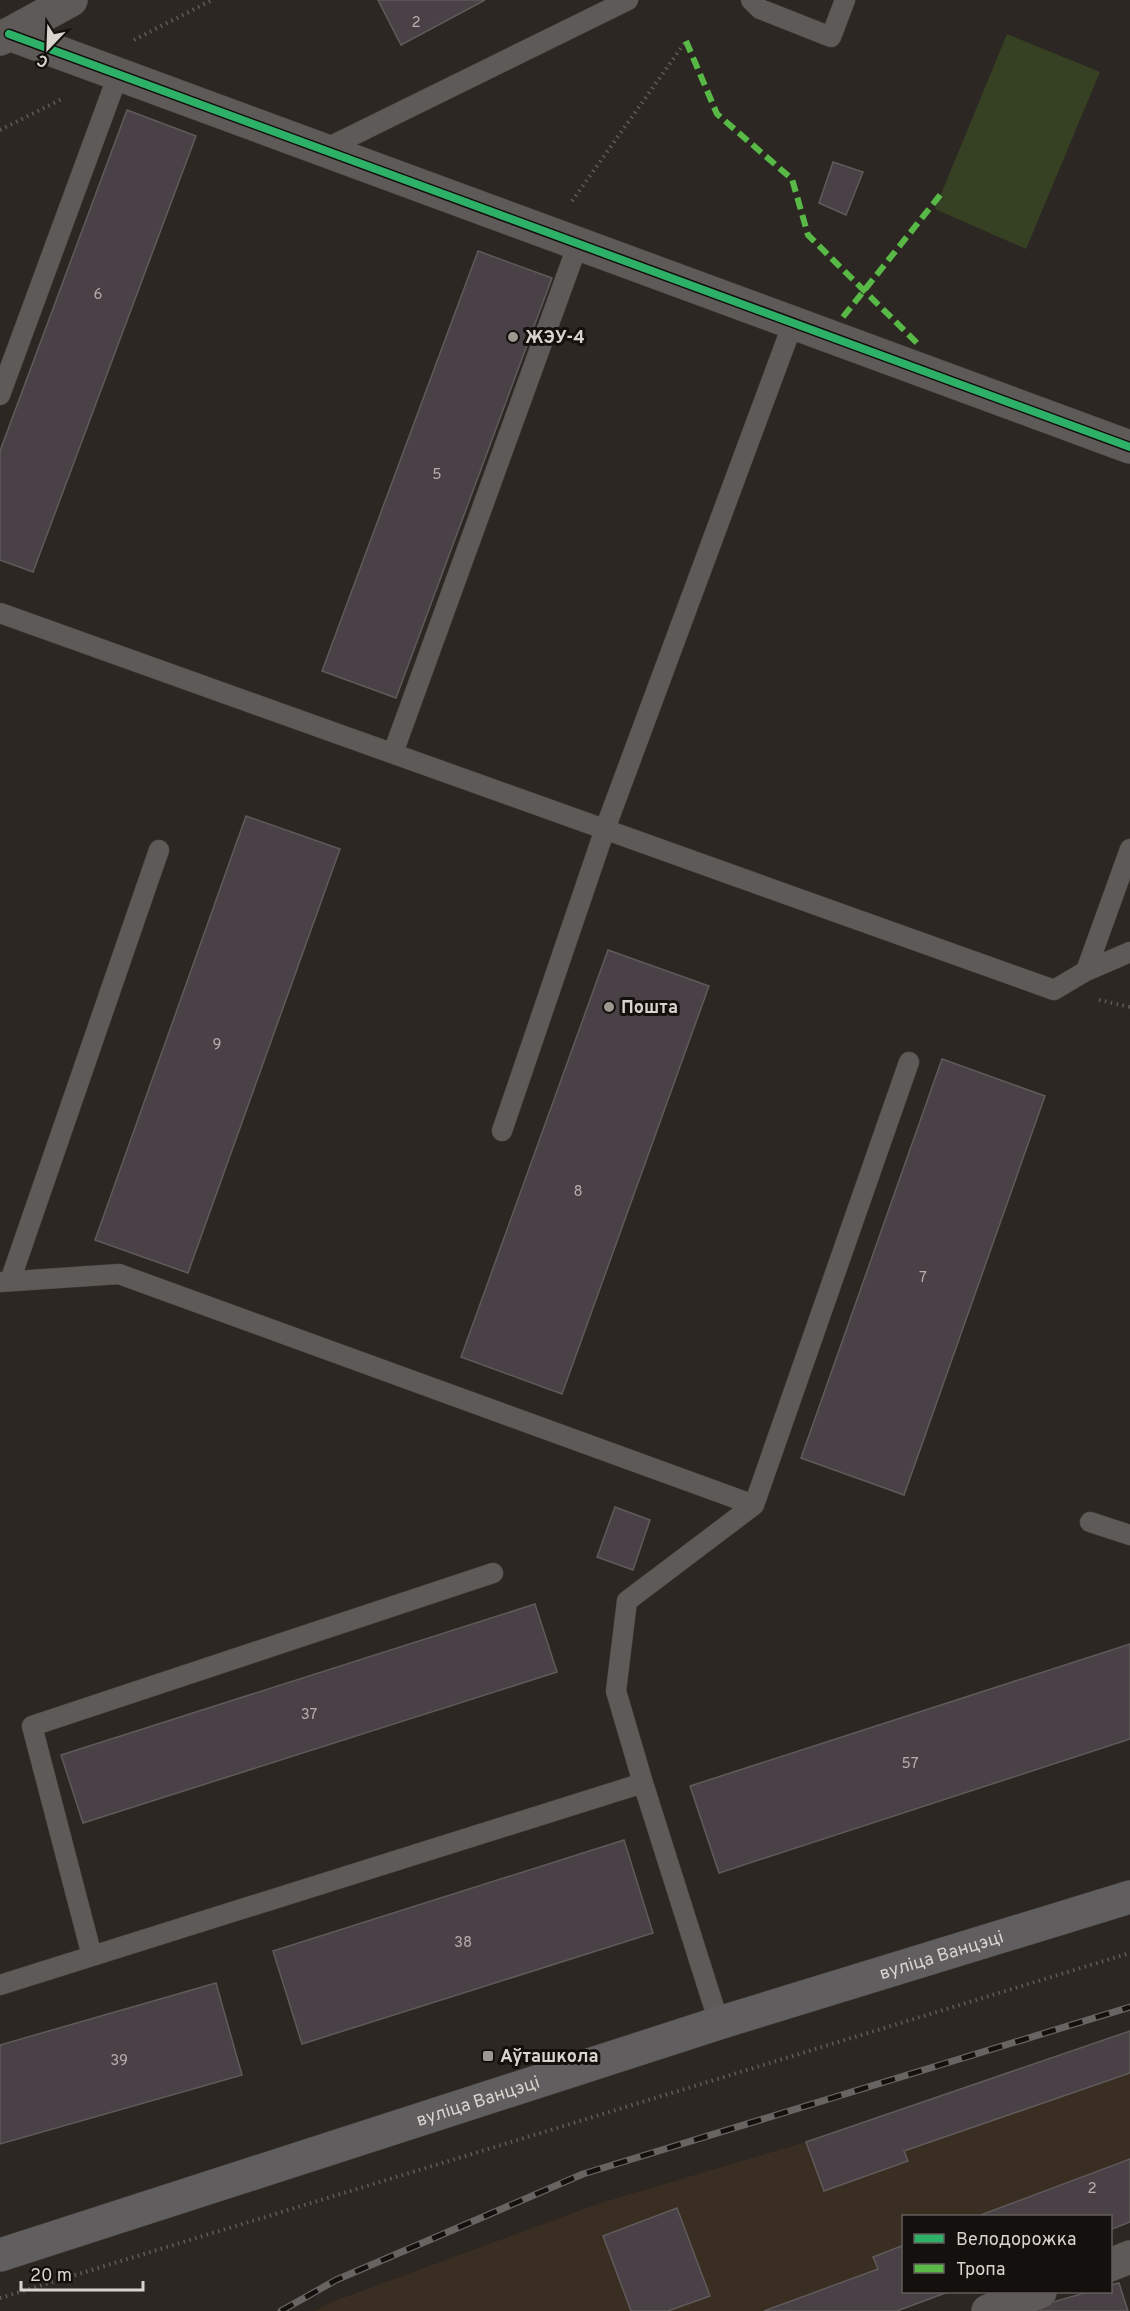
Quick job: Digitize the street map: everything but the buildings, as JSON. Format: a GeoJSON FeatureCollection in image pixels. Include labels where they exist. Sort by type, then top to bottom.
{"type":"FeatureCollection","features":[{"type":"Feature","properties":{"kind":"main road","name":"вуліца Ванцэці"},"geometry":{"type":"LineString","coordinates":[[0,2255],[719,2023],[1130,1898]]}},
{"type":"Feature","properties":{"kind":"street"},"geometry":{"type":"LineString","coordinates":[[4,37],[71,0]]}},
{"type":"Feature","properties":{"kind":"street"},"geometry":{"type":"LineString","coordinates":[[4,37],[118,75],[324,150],[1130,447]]}},
{"type":"Feature","properties":{"kind":"street"},"geometry":{"type":"LineString","coordinates":[[1112,2264],[1130,2257]]}},
{"type":"Feature","properties":{"kind":"street"},"geometry":{"type":"LineString","coordinates":[[988,2311],[1037,2293]]}},
{"type":"Feature","properties":{"kind":"lane"},"geometry":{"type":"LineString","coordinates":[[324,150],[627,0]]}},
{"type":"Feature","properties":{"kind":"lane"},"geometry":{"type":"LineString","coordinates":[[750,0],[760,9],[831,36],[845,0]]}},
{"type":"Feature","properties":{"kind":"lane"},"geometry":{"type":"LineString","coordinates":[[0,395],[118,75]]}},
{"type":"Feature","properties":{"kind":"lane"},"geometry":{"type":"LineString","coordinates":[[393,753],[563,239]]}},
{"type":"Feature","properties":{"kind":"lane"},"geometry":{"type":"LineString","coordinates":[[502,1131],[605,829],[793,323]]}},
{"type":"Feature","properties":{"kind":"lane"},"geometry":{"type":"LineString","coordinates":[[0,613],[1054,990],[1086,971],[1130,952]]}},
{"type":"Feature","properties":{"kind":"lane"},"geometry":{"type":"LineString","coordinates":[[1086,971],[1130,849]]}},
{"type":"Feature","properties":{"kind":"lane"},"geometry":{"type":"LineString","coordinates":[[159,850],[5,1281],[119,1274],[754,1505]]}},
{"type":"Feature","properties":{"kind":"lane"},"geometry":{"type":"LineString","coordinates":[[719,2023],[616,1691],[627,1601],[754,1505],[909,1062]]}},
{"type":"Feature","properties":{"kind":"lane"},"geometry":{"type":"LineString","coordinates":[[1090,1522],[1130,1535]]}},
{"type":"Feature","properties":{"kind":"lane"},"geometry":{"type":"LineString","coordinates":[[92,1956],[32,1726],[493,1573]]}},
{"type":"Feature","properties":{"kind":"lane"},"geometry":{"type":"LineString","coordinates":[[0,1985],[643,1783]]}},
{"type":"Feature","properties":{"kind":"path"},"geometry":{"type":"LineString","coordinates":[[128,43],[212,0]]}},
{"type":"Feature","properties":{"kind":"path"},"geometry":{"type":"LineString","coordinates":[[563,239],[686,41]]}},
{"type":"Feature","properties":{"kind":"path"},"geometry":{"type":"LineString","coordinates":[[0,130],[62,99]]}},
{"type":"Feature","properties":{"kind":"path"},"geometry":{"type":"LineString","coordinates":[[0,2298],[1130,1953]]}},
{"type":"Feature","properties":{"kind":"shaded area"},"geometry":{"type":"Polygon","coordinates":[[[1130,2034],[1130,2222],[1112,2215],[902,2215],[902,2293],[944,2293],[896,2311],[315,2311],[329,2303],[600,2203],[806,2142],[1130,2034]]]}},
{"type":"Feature","properties":{"kind":"green space"},"geometry":{"type":"Polygon","coordinates":[[[1007,34],[1100,72],[1026,249],[935,209],[1007,34]]]}},
{"type":"Feature","properties":{"kind":"railway"},"geometry":{"type":"LineString","coordinates":[[281,2311],[336,2280],[583,2174],[1130,2007]]}},
{"type":"Feature","properties":{"kind":"marked path"},"geometry":{"type":"LineString","coordinates":[[686,41],[717,114],[792,179],[808,235],[917,343]]}},
{"type":"Feature","properties":{"kind":"marked path"},"geometry":{"type":"LineString","coordinates":[[843,317],[941,194]]}},
{"type":"Feature","properties":{"kind":"cycle path"},"geometry":{"type":"LineString","coordinates":[[9,34],[1130,447]]}},
{"type":"Feature","properties":{"kind":"place","name":"ЖЭУ-4"},"geometry":{"type":"Point","coordinates":[513,337]}},
{"type":"Feature","properties":{"kind":"place","name":"Пошта"},"geometry":{"type":"Point","coordinates":[609,1007]}},
{"type":"Feature","properties":{"kind":"place","name":"Аўташкола"},"geometry":{"type":"Point","coordinates":[488,2056]}}]}
